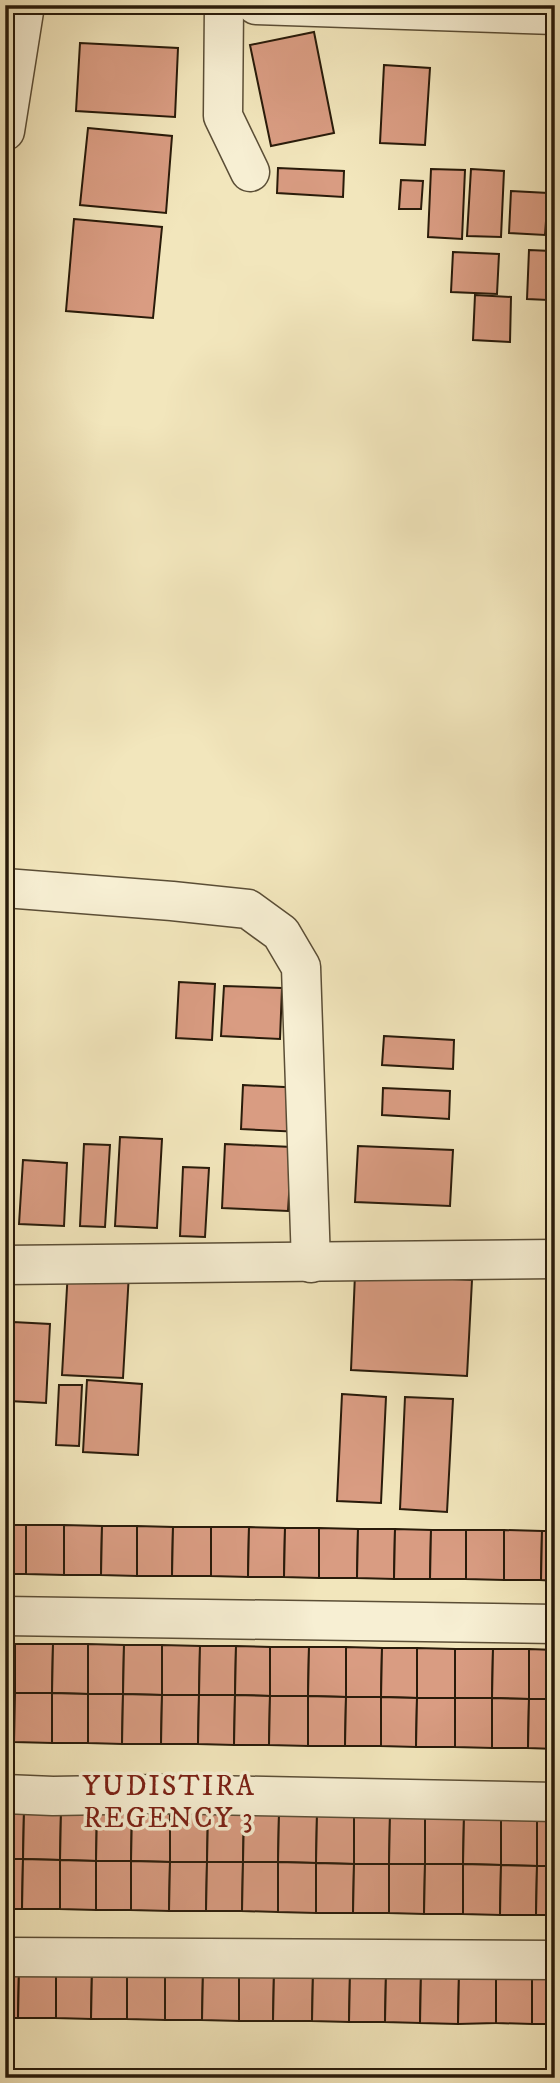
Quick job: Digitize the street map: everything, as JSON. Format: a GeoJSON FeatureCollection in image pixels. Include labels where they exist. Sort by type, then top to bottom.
{"type":"FeatureCollection","features":[{"type":"Feature","properties":{"kind":"street"},"geometry":{"type":"LineString","coordinates":[[5,131],[25,5]]}},
{"type":"Feature","properties":{"kind":"street"},"geometry":{"type":"LineString","coordinates":[[223,5],[223,116],[250,172]]}},
{"type":"Feature","properties":{"kind":"street"},"geometry":{"type":"LineString","coordinates":[[256,5],[555,15]]}},
{"type":"Feature","properties":{"kind":"street"},"geometry":{"type":"LineString","coordinates":[[5,888],[248,909],[281,933],[302,967],[311,1263]]}},
{"type":"Feature","properties":{"kind":"street"},"geometry":{"type":"LineString","coordinates":[[5,1265],[555,1259]]}},
{"type":"Feature","properties":{"kind":"street"},"geometry":{"type":"LineString","coordinates":[[5,1616],[555,1624]]}},
{"type":"Feature","properties":{"kind":"street"},"geometry":{"type":"LineString","coordinates":[[5,1773],[51,1785],[162,1794],[243,1787],[432,1790],[555,1782]]}},
{"type":"Feature","properties":{"kind":"street"},"geometry":{"type":"LineString","coordinates":[[5,1794],[51,1785]]}},
{"type":"Feature","properties":{"kind":"street"},"geometry":{"type":"LineString","coordinates":[[432,1790],[555,1802]]}},
{"type":"Feature","properties":{"kind":"street"},"geometry":{"type":"LineString","coordinates":[[5,1957],[555,1960]]}},
{"type":"Feature","properties":{"kind":"building"},"geometry":{"type":"Polygon","coordinates":[[[314,32],[334,133],[271,146],[250,45],[314,32]]]}},
{"type":"Feature","properties":{"kind":"building"},"geometry":{"type":"Polygon","coordinates":[[[80,43],[178,48],[175,117],[76,111],[80,43]]]}},
{"type":"Feature","properties":{"kind":"building"},"geometry":{"type":"Polygon","coordinates":[[[384,65],[430,68],[425,145],[380,143],[384,65]]]}},
{"type":"Feature","properties":{"kind":"building"},"geometry":{"type":"Polygon","coordinates":[[[88,128],[172,136],[166,213],[80,205],[88,128]]]}},
{"type":"Feature","properties":{"kind":"building"},"geometry":{"type":"Polygon","coordinates":[[[278,168],[344,171],[343,197],[277,193],[278,168]]]}},
{"type":"Feature","properties":{"kind":"building"},"geometry":{"type":"Polygon","coordinates":[[[431,169],[465,170],[462,239],[428,237],[431,169]]]}},
{"type":"Feature","properties":{"kind":"building"},"geometry":{"type":"Polygon","coordinates":[[[471,169],[504,171],[501,237],[467,236],[471,169]]]}},
{"type":"Feature","properties":{"kind":"building"},"geometry":{"type":"Polygon","coordinates":[[[401,180],[423,181],[421,209],[399,209],[401,180]]]}},
{"type":"Feature","properties":{"kind":"building"},"geometry":{"type":"Polygon","coordinates":[[[511,191],[548,193],[545,235],[509,233],[511,191]]]}},
{"type":"Feature","properties":{"kind":"building"},"geometry":{"type":"Polygon","coordinates":[[[74,219],[162,227],[153,318],[66,311],[74,219]]]}},
{"type":"Feature","properties":{"kind":"building"},"geometry":{"type":"Polygon","coordinates":[[[529,250],[551,251],[548,300],[527,299],[529,250]]]}},
{"type":"Feature","properties":{"kind":"building"},"geometry":{"type":"Polygon","coordinates":[[[453,252],[499,254],[497,294],[451,292],[453,252]]]}},
{"type":"Feature","properties":{"kind":"building"},"geometry":{"type":"Polygon","coordinates":[[[475,295],[511,297],[510,342],[473,340],[475,295]]]}},
{"type":"Feature","properties":{"kind":"building"},"geometry":{"type":"Polygon","coordinates":[[[179,982],[215,984],[212,1040],[176,1038],[179,982]]]}},
{"type":"Feature","properties":{"kind":"building"},"geometry":{"type":"Polygon","coordinates":[[[224,986],[282,988],[280,1039],[221,1036],[224,986]]]}},
{"type":"Feature","properties":{"kind":"building"},"geometry":{"type":"Polygon","coordinates":[[[384,1036],[454,1040],[453,1069],[382,1065],[384,1036]]]}},
{"type":"Feature","properties":{"kind":"building"},"geometry":{"type":"Polygon","coordinates":[[[243,1085],[304,1088],[301,1132],[241,1129],[243,1085]]]}},
{"type":"Feature","properties":{"kind":"building"},"geometry":{"type":"Polygon","coordinates":[[[383,1088],[450,1091],[449,1119],[382,1115],[383,1088]]]}},
{"type":"Feature","properties":{"kind":"building"},"geometry":{"type":"Polygon","coordinates":[[[120,1137],[162,1139],[157,1228],[115,1226],[120,1137]]]}},
{"type":"Feature","properties":{"kind":"building"},"geometry":{"type":"Polygon","coordinates":[[[84,1144],[110,1145],[105,1227],[80,1226],[84,1144]]]}},
{"type":"Feature","properties":{"kind":"building"},"geometry":{"type":"Polygon","coordinates":[[[225,1144],[292,1147],[288,1211],[222,1208],[225,1144]]]}},
{"type":"Feature","properties":{"kind":"building"},"geometry":{"type":"Polygon","coordinates":[[[358,1146],[453,1150],[450,1206],[355,1202],[358,1146]]]}},
{"type":"Feature","properties":{"kind":"building"},"geometry":{"type":"Polygon","coordinates":[[[23,1160],[67,1163],[64,1226],[19,1224],[23,1160]]]}},
{"type":"Feature","properties":{"kind":"building"},"geometry":{"type":"Polygon","coordinates":[[[183,1167],[209,1168],[205,1237],[180,1236],[183,1167]]]}},
{"type":"Feature","properties":{"kind":"building"},"geometry":{"type":"Polygon","coordinates":[[[68,1270],[129,1273],[123,1378],[62,1375],[68,1270]]]}},
{"type":"Feature","properties":{"kind":"building"},"geometry":{"type":"Polygon","coordinates":[[[355,1274],[472,1280],[467,1376],[351,1370],[355,1274]]]}},
{"type":"Feature","properties":{"kind":"building"},"geometry":{"type":"Polygon","coordinates":[[[13,1322],[50,1324],[46,1403],[9,1401],[13,1322]]]}},
{"type":"Feature","properties":{"kind":"building"},"geometry":{"type":"Polygon","coordinates":[[[87,1380],[142,1384],[138,1455],[83,1452],[87,1380]]]}},
{"type":"Feature","properties":{"kind":"building"},"geometry":{"type":"Polygon","coordinates":[[[59,1385],[82,1385],[79,1446],[56,1445],[59,1385]]]}},
{"type":"Feature","properties":{"kind":"building"},"geometry":{"type":"Polygon","coordinates":[[[342,1394],[386,1397],[381,1503],[337,1501],[342,1394]]]}},
{"type":"Feature","properties":{"kind":"building"},"geometry":{"type":"Polygon","coordinates":[[[405,1397],[453,1399],[447,1512],[400,1509],[405,1397]]]}},
{"type":"Feature","properties":{"kind":"building"},"geometry":{"type":"Polygon","coordinates":[[[5,1525],[26,1525],[26,1574],[5,1574],[5,1525]]]}},
{"type":"Feature","properties":{"kind":"building"},"geometry":{"type":"Polygon","coordinates":[[[26,1525],[64,1525],[64,1575],[26,1574],[26,1525]]]}},
{"type":"Feature","properties":{"kind":"building"},"geometry":{"type":"Polygon","coordinates":[[[64,1525],[102,1526],[101,1575],[64,1575],[64,1525]]]}},
{"type":"Feature","properties":{"kind":"building"},"geometry":{"type":"Polygon","coordinates":[[[102,1526],[137,1526],[137,1576],[101,1575],[102,1526]]]}},
{"type":"Feature","properties":{"kind":"building"},"geometry":{"type":"Polygon","coordinates":[[[137,1526],[173,1527],[172,1576],[137,1576],[137,1526]]]}},
{"type":"Feature","properties":{"kind":"building"},"geometry":{"type":"Polygon","coordinates":[[[173,1527],[211,1527],[211,1576],[172,1576],[173,1527]]]}},
{"type":"Feature","properties":{"kind":"building"},"geometry":{"type":"Polygon","coordinates":[[[211,1527],[249,1527],[248,1577],[211,1576],[211,1527]]]}},
{"type":"Feature","properties":{"kind":"building"},"geometry":{"type":"Polygon","coordinates":[[[249,1527],[285,1528],[284,1577],[248,1577],[249,1527]]]}},
{"type":"Feature","properties":{"kind":"building"},"geometry":{"type":"Polygon","coordinates":[[[285,1528],[319,1528],[319,1578],[284,1577],[285,1528]]]}},
{"type":"Feature","properties":{"kind":"building"},"geometry":{"type":"Polygon","coordinates":[[[319,1528],[358,1529],[357,1578],[319,1578],[319,1528]]]}},
{"type":"Feature","properties":{"kind":"building"},"geometry":{"type":"Polygon","coordinates":[[[358,1529],[395,1529],[394,1579],[357,1578],[358,1529]]]}},
{"type":"Feature","properties":{"kind":"building"},"geometry":{"type":"Polygon","coordinates":[[[395,1529],[431,1530],[430,1579],[394,1579],[395,1529]]]}},
{"type":"Feature","properties":{"kind":"building"},"geometry":{"type":"Polygon","coordinates":[[[431,1530],[466,1530],[466,1579],[430,1579],[431,1530]]]}},
{"type":"Feature","properties":{"kind":"building"},"geometry":{"type":"Polygon","coordinates":[[[466,1530],[504,1530],[504,1580],[466,1579],[466,1530]]]}},
{"type":"Feature","properties":{"kind":"building"},"geometry":{"type":"Polygon","coordinates":[[[504,1530],[542,1531],[541,1580],[504,1580],[504,1530]]]}},
{"type":"Feature","properties":{"kind":"building"},"geometry":{"type":"Polygon","coordinates":[[[542,1531],[555,1531],[555,1581],[541,1580],[542,1531]]]}},
{"type":"Feature","properties":{"kind":"building"},"geometry":{"type":"Polygon","coordinates":[[[5,1644],[15,1644],[15,1693],[5,1693],[5,1644]]]}},
{"type":"Feature","properties":{"kind":"building"},"geometry":{"type":"Polygon","coordinates":[[[15,1644],[53,1644],[52,1693],[15,1693],[15,1644]]]}},
{"type":"Feature","properties":{"kind":"building"},"geometry":{"type":"Polygon","coordinates":[[[53,1644],[88,1644],[88,1694],[52,1693],[53,1644]]]}},
{"type":"Feature","properties":{"kind":"building"},"geometry":{"type":"Polygon","coordinates":[[[88,1644],[124,1645],[123,1694],[88,1694],[88,1644]]]}},
{"type":"Feature","properties":{"kind":"building"},"geometry":{"type":"Polygon","coordinates":[[[124,1645],[162,1645],[162,1695],[123,1694],[124,1645]]]}},
{"type":"Feature","properties":{"kind":"building"},"geometry":{"type":"Polygon","coordinates":[[[162,1645],[200,1646],[199,1695],[162,1695],[162,1645]]]}},
{"type":"Feature","properties":{"kind":"building"},"geometry":{"type":"Polygon","coordinates":[[[200,1646],[236,1646],[235,1695],[199,1695],[200,1646]]]}},
{"type":"Feature","properties":{"kind":"building"},"geometry":{"type":"Polygon","coordinates":[[[236,1646],[270,1647],[270,1696],[235,1695],[236,1646]]]}},
{"type":"Feature","properties":{"kind":"building"},"geometry":{"type":"Polygon","coordinates":[[[270,1647],[309,1647],[308,1696],[270,1696],[270,1647]]]}},
{"type":"Feature","properties":{"kind":"building"},"geometry":{"type":"Polygon","coordinates":[[[309,1647],[346,1647],[346,1697],[308,1696],[309,1647]]]}},
{"type":"Feature","properties":{"kind":"building"},"geometry":{"type":"Polygon","coordinates":[[[346,1647],[382,1648],[381,1697],[346,1697],[346,1647]]]}},
{"type":"Feature","properties":{"kind":"building"},"geometry":{"type":"Polygon","coordinates":[[[382,1648],[417,1648],[417,1698],[381,1697],[382,1648]]]}},
{"type":"Feature","properties":{"kind":"building"},"geometry":{"type":"Polygon","coordinates":[[[417,1648],[455,1649],[455,1698],[417,1698],[417,1648]]]}},
{"type":"Feature","properties":{"kind":"building"},"geometry":{"type":"Polygon","coordinates":[[[455,1649],[493,1649],[492,1698],[455,1698],[455,1649]]]}},
{"type":"Feature","properties":{"kind":"building"},"geometry":{"type":"Polygon","coordinates":[[[493,1649],[529,1649],[529,1699],[492,1698],[493,1649]]]}},
{"type":"Feature","properties":{"kind":"building"},"geometry":{"type":"Polygon","coordinates":[[[529,1649],[555,1650],[555,1699],[529,1699],[529,1649]]]}},
{"type":"Feature","properties":{"kind":"building"},"geometry":{"type":"Polygon","coordinates":[[[5,1693],[15,1693],[14,1742],[5,1742],[5,1693]]]}},
{"type":"Feature","properties":{"kind":"building"},"geometry":{"type":"Polygon","coordinates":[[[15,1693],[52,1693],[52,1743],[14,1742],[15,1693]]]}},
{"type":"Feature","properties":{"kind":"building"},"geometry":{"type":"Polygon","coordinates":[[[52,1693],[88,1694],[88,1743],[52,1743],[52,1693]]]}},
{"type":"Feature","properties":{"kind":"building"},"geometry":{"type":"Polygon","coordinates":[[[88,1694],[123,1694],[122,1744],[88,1743],[88,1694]]]}},
{"type":"Feature","properties":{"kind":"building"},"geometry":{"type":"Polygon","coordinates":[[[123,1694],[162,1695],[161,1744],[122,1744],[123,1694]]]}},
{"type":"Feature","properties":{"kind":"building"},"geometry":{"type":"Polygon","coordinates":[[[162,1695],[199,1695],[198,1744],[161,1744],[162,1695]]]}},
{"type":"Feature","properties":{"kind":"building"},"geometry":{"type":"Polygon","coordinates":[[[199,1695],[235,1695],[234,1745],[198,1744],[199,1695]]]}},
{"type":"Feature","properties":{"kind":"building"},"geometry":{"type":"Polygon","coordinates":[[[235,1695],[270,1696],[269,1745],[234,1745],[235,1695]]]}},
{"type":"Feature","properties":{"kind":"building"},"geometry":{"type":"Polygon","coordinates":[[[270,1696],[308,1696],[308,1746],[269,1745],[270,1696]]]}},
{"type":"Feature","properties":{"kind":"building"},"geometry":{"type":"Polygon","coordinates":[[[308,1696],[346,1697],[345,1746],[308,1746],[308,1696]]]}},
{"type":"Feature","properties":{"kind":"building"},"geometry":{"type":"Polygon","coordinates":[[[346,1697],[381,1697],[381,1746],[345,1746],[346,1697]]]}},
{"type":"Feature","properties":{"kind":"building"},"geometry":{"type":"Polygon","coordinates":[[[381,1697],[417,1698],[416,1747],[381,1746],[381,1697]]]}},
{"type":"Feature","properties":{"kind":"building"},"geometry":{"type":"Polygon","coordinates":[[[417,1698],[455,1698],[455,1747],[416,1747],[417,1698]]]}},
{"type":"Feature","properties":{"kind":"building"},"geometry":{"type":"Polygon","coordinates":[[[455,1698],[492,1698],[492,1748],[455,1747],[455,1698]]]}},
{"type":"Feature","properties":{"kind":"building"},"geometry":{"type":"Polygon","coordinates":[[[492,1698],[529,1699],[528,1748],[492,1748],[492,1698]]]}},
{"type":"Feature","properties":{"kind":"building"},"geometry":{"type":"Polygon","coordinates":[[[529,1699],[555,1699],[555,1749],[528,1748],[529,1699]]]}},
{"type":"Feature","properties":{"kind":"building"},"geometry":{"type":"Polygon","coordinates":[[[5,1810],[24,1811],[23,1859],[5,1859],[5,1810]]]}},
{"type":"Feature","properties":{"kind":"building"},"geometry":{"type":"Polygon","coordinates":[[[24,1811],[61,1811],[60,1860],[23,1859],[24,1811]]]}},
{"type":"Feature","properties":{"kind":"building"},"geometry":{"type":"Polygon","coordinates":[[[61,1811],[97,1811],[96,1861],[60,1860],[61,1811]]]}},
{"type":"Feature","properties":{"kind":"building"},"geometry":{"type":"Polygon","coordinates":[[[97,1811],[132,1811],[131,1861],[96,1861],[97,1811]]]}},
{"type":"Feature","properties":{"kind":"building"},"geometry":{"type":"Polygon","coordinates":[[[132,1811],[170,1812],[170,1862],[131,1861],[132,1811]]]}},
{"type":"Feature","properties":{"kind":"building"},"geometry":{"type":"Polygon","coordinates":[[[170,1812],[208,1813],[207,1862],[170,1862],[170,1812]]]}},
{"type":"Feature","properties":{"kind":"building"},"geometry":{"type":"Polygon","coordinates":[[[208,1813],[244,1813],[243,1862],[207,1862],[208,1813]]]}},
{"type":"Feature","properties":{"kind":"building"},"geometry":{"type":"Polygon","coordinates":[[[244,1813],[279,1814],[278,1862],[243,1862],[244,1813]]]}},
{"type":"Feature","properties":{"kind":"building"},"geometry":{"type":"Polygon","coordinates":[[[279,1814],[317,1814],[316,1863],[278,1862],[279,1814]]]}},
{"type":"Feature","properties":{"kind":"building"},"geometry":{"type":"Polygon","coordinates":[[[317,1814],[354,1814],[354,1864],[316,1863],[317,1814]]]}},
{"type":"Feature","properties":{"kind":"building"},"geometry":{"type":"Polygon","coordinates":[[[354,1814],[390,1815],[389,1864],[354,1864],[354,1814]]]}},
{"type":"Feature","properties":{"kind":"building"},"geometry":{"type":"Polygon","coordinates":[[[390,1815],[425,1815],[425,1864],[389,1864],[390,1815]]]}},
{"type":"Feature","properties":{"kind":"building"},"geometry":{"type":"Polygon","coordinates":[[[425,1815],[464,1816],[463,1864],[425,1864],[425,1815]]]}},
{"type":"Feature","properties":{"kind":"building"},"geometry":{"type":"Polygon","coordinates":[[[464,1816],[501,1816],[501,1865],[463,1864],[464,1816]]]}},
{"type":"Feature","properties":{"kind":"building"},"geometry":{"type":"Polygon","coordinates":[[[501,1816],[537,1816],[537,1866],[501,1865],[501,1816]]]}},
{"type":"Feature","properties":{"kind":"building"},"geometry":{"type":"Polygon","coordinates":[[[537,1816],[555,1816],[555,1866],[537,1866],[537,1816]]]}},
{"type":"Feature","properties":{"kind":"building"},"geometry":{"type":"Polygon","coordinates":[[[5,1859],[23,1859],[22,1909],[5,1909],[5,1859]]]}},
{"type":"Feature","properties":{"kind":"building"},"geometry":{"type":"Polygon","coordinates":[[[23,1859],[60,1860],[60,1909],[22,1909],[23,1859]]]}},
{"type":"Feature","properties":{"kind":"building"},"geometry":{"type":"Polygon","coordinates":[[[60,1860],[96,1861],[96,1910],[60,1909],[60,1860]]]}},
{"type":"Feature","properties":{"kind":"building"},"geometry":{"type":"Polygon","coordinates":[[[96,1861],[131,1861],[131,1910],[96,1910],[96,1861]]]}},
{"type":"Feature","properties":{"kind":"building"},"geometry":{"type":"Polygon","coordinates":[[[131,1861],[170,1862],[169,1911],[131,1910],[131,1861]]]}},
{"type":"Feature","properties":{"kind":"building"},"geometry":{"type":"Polygon","coordinates":[[[170,1862],[207,1862],[206,1911],[169,1911],[170,1862]]]}},
{"type":"Feature","properties":{"kind":"building"},"geometry":{"type":"Polygon","coordinates":[[[207,1862],[243,1862],[242,1911],[206,1911],[207,1862]]]}},
{"type":"Feature","properties":{"kind":"building"},"geometry":{"type":"Polygon","coordinates":[[[243,1862],[278,1862],[278,1912],[242,1911],[243,1862]]]}},
{"type":"Feature","properties":{"kind":"building"},"geometry":{"type":"Polygon","coordinates":[[[278,1862],[316,1863],[316,1913],[278,1912],[278,1862]]]}},
{"type":"Feature","properties":{"kind":"building"},"geometry":{"type":"Polygon","coordinates":[[[316,1863],[354,1864],[353,1913],[316,1913],[316,1863]]]}},
{"type":"Feature","properties":{"kind":"building"},"geometry":{"type":"Polygon","coordinates":[[[354,1864],[389,1864],[389,1913],[353,1913],[354,1864]]]}},
{"type":"Feature","properties":{"kind":"building"},"geometry":{"type":"Polygon","coordinates":[[[389,1864],[425,1864],[424,1914],[389,1913],[389,1864]]]}},
{"type":"Feature","properties":{"kind":"building"},"geometry":{"type":"Polygon","coordinates":[[[425,1864],[463,1864],[463,1914],[424,1914],[425,1864]]]}},
{"type":"Feature","properties":{"kind":"building"},"geometry":{"type":"Polygon","coordinates":[[[463,1864],[501,1865],[500,1915],[463,1914],[463,1864]]]}},
{"type":"Feature","properties":{"kind":"building"},"geometry":{"type":"Polygon","coordinates":[[[501,1865],[537,1866],[536,1915],[500,1915],[501,1865]]]}},
{"type":"Feature","properties":{"kind":"building"},"geometry":{"type":"Polygon","coordinates":[[[537,1866],[555,1866],[555,1915],[536,1915],[537,1866]]]}},
{"type":"Feature","properties":{"kind":"building"},"geometry":{"type":"Polygon","coordinates":[[[5,1969],[19,1969],[18,2018],[5,2018],[5,1969]]]}},
{"type":"Feature","properties":{"kind":"building"},"geometry":{"type":"Polygon","coordinates":[[[19,1969],[56,1970],[56,2018],[18,2018],[19,1969]]]}},
{"type":"Feature","properties":{"kind":"building"},"geometry":{"type":"Polygon","coordinates":[[[56,1970],[92,1970],[91,2019],[56,2018],[56,1970]]]}},
{"type":"Feature","properties":{"kind":"building"},"geometry":{"type":"Polygon","coordinates":[[[92,1970],[127,1971],[127,2019],[91,2019],[92,1970]]]}},
{"type":"Feature","properties":{"kind":"building"},"geometry":{"type":"Polygon","coordinates":[[[165,1970],[165,2020],[127,2019],[127,1971],[165,1970]]]}},
{"type":"Feature","properties":{"kind":"building"},"geometry":{"type":"Polygon","coordinates":[[[165,1970],[203,1971],[202,2020],[165,2020],[165,1970]]]}},
{"type":"Feature","properties":{"kind":"building"},"geometry":{"type":"Polygon","coordinates":[[[203,1971],[239,1972],[239,2021],[202,2020],[203,1971]]]}},
{"type":"Feature","properties":{"kind":"building"},"geometry":{"type":"Polygon","coordinates":[[[239,1972],[274,1972],[273,2021],[239,2021],[239,1972]]]}},
{"type":"Feature","properties":{"kind":"building"},"geometry":{"type":"Polygon","coordinates":[[[274,1972],[313,1973],[312,2021],[273,2021],[274,1972]]]}},
{"type":"Feature","properties":{"kind":"building"},"geometry":{"type":"Polygon","coordinates":[[[313,1973],[350,1973],[349,2022],[312,2021],[313,1973]]]}},
{"type":"Feature","properties":{"kind":"building"},"geometry":{"type":"Polygon","coordinates":[[[350,1973],[386,1973],[385,2022],[349,2022],[350,1973]]]}},
{"type":"Feature","properties":{"kind":"building"},"geometry":{"type":"Polygon","coordinates":[[[386,1973],[421,1973],[420,2023],[385,2022],[386,1973]]]}},
{"type":"Feature","properties":{"kind":"building"},"geometry":{"type":"Polygon","coordinates":[[[421,1973],[459,1974],[458,2024],[420,2023],[421,1973]]]}},
{"type":"Feature","properties":{"kind":"building"},"geometry":{"type":"Polygon","coordinates":[[[459,1974],[496,1975],[496,2023],[458,2024],[459,1974]]]}},
{"type":"Feature","properties":{"kind":"building"},"geometry":{"type":"Polygon","coordinates":[[[496,1975],[532,1975],[532,2024],[496,2023],[496,1975]]]}},
{"type":"Feature","properties":{"kind":"building"},"geometry":{"type":"Polygon","coordinates":[[[532,1975],[555,1975],[555,2024],[532,2024],[532,1975]]]}},
{"type":"Feature","properties":{"kind":"district","name":"YUDISTIRA REGENCY 3"},"geometry":{"type":"Point","coordinates":[169,1802]}}]}
